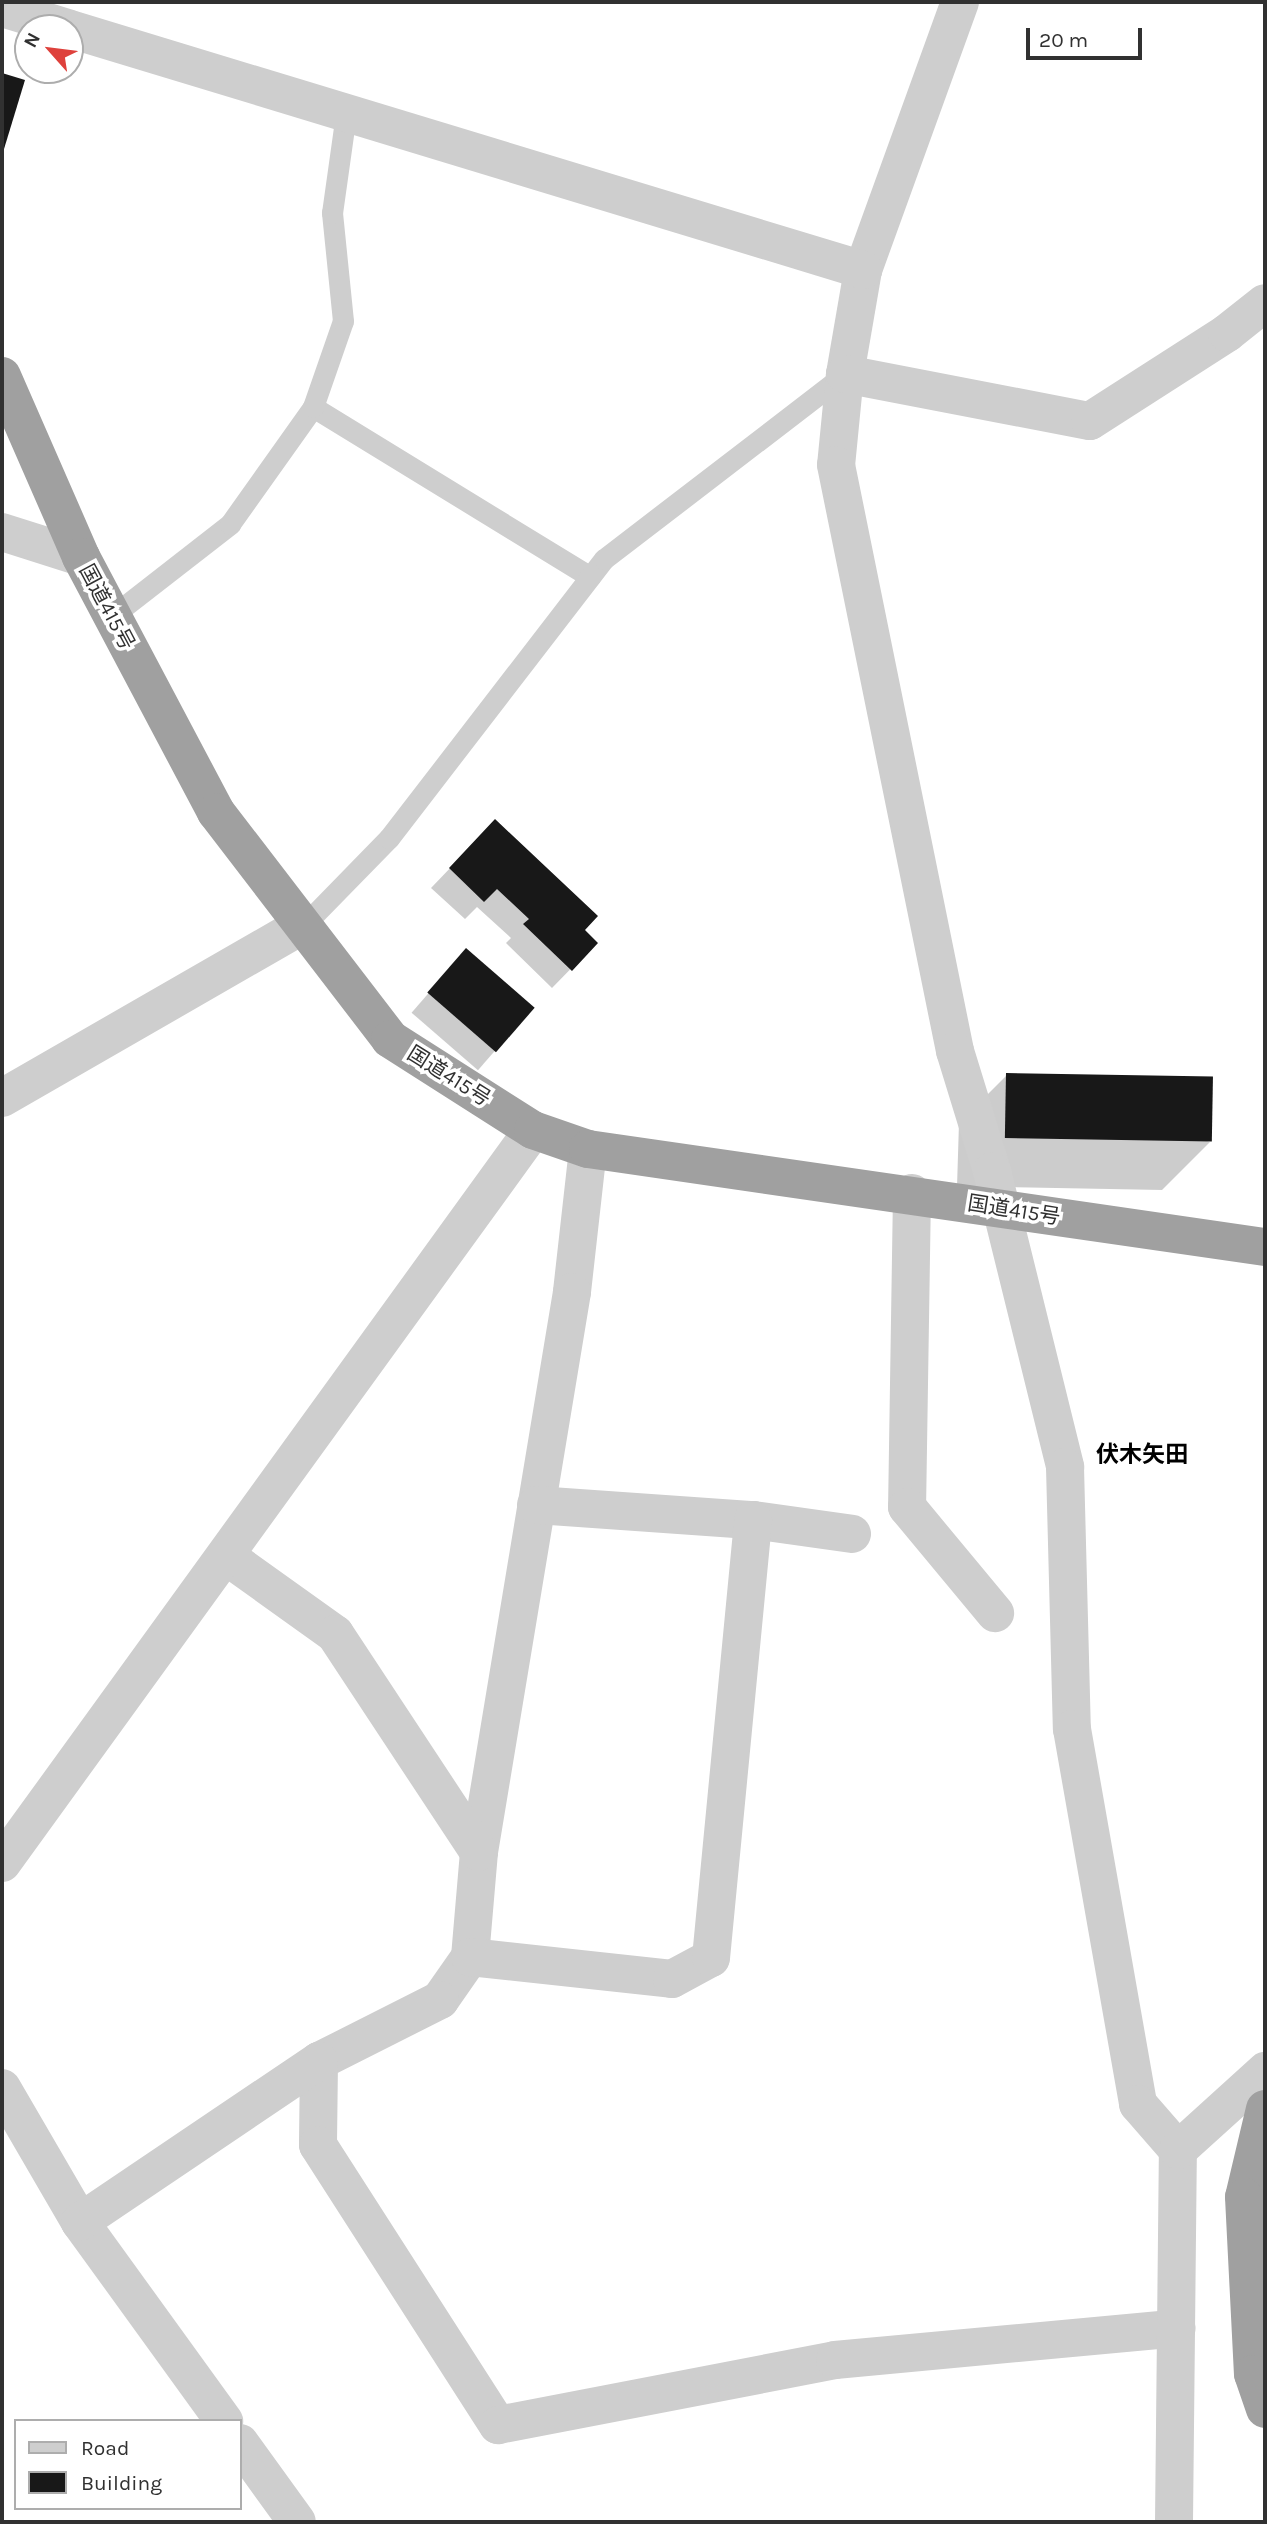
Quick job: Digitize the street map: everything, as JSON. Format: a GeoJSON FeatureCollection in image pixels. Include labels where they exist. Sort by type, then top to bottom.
{"type":"FeatureCollection","features":[{"type":"Feature","properties":{"kind":"highway","name":"国道415号"},"geometry":{"type":"LineString","coordinates":[[2,376],[81,557],[216,812],[390,1039],[533,1130],[588,1149],[1265,1247]]}},
{"type":"Feature","properties":{"kind":"highway"},"geometry":{"type":"LineString","coordinates":[[1265,2109],[1244,2197],[1253,2374],[1265,2409]]}},
{"type":"Feature","properties":{"kind":"street"},"geometry":{"type":"LineString","coordinates":[[960,2],[863,270],[845,374],[836,466],[955,1051],[1002,1208],[1065,1467],[1072,1729],[1138,2104],[1178,2150],[1174,2522]]}},
{"type":"Feature","properties":{"kind":"street"},"geometry":{"type":"LineString","coordinates":[[2,8],[22,14]]}},
{"type":"Feature","properties":{"kind":"street"},"geometry":{"type":"LineString","coordinates":[[84,33],[863,270]]}},
{"type":"Feature","properties":{"kind":"street"},"geometry":{"type":"LineString","coordinates":[[845,374],[1090,421],[1227,333],[1265,303]]}},
{"type":"Feature","properties":{"kind":"street"},"geometry":{"type":"LineString","coordinates":[[2,532],[81,557]]}},
{"type":"Feature","properties":{"kind":"street"},"geometry":{"type":"LineString","coordinates":[[2,1098],[305,925]]}},
{"type":"Feature","properties":{"kind":"street"},"geometry":{"type":"LineString","coordinates":[[2,1863],[533,1130]]}},
{"type":"Feature","properties":{"kind":"street"},"geometry":{"type":"LineString","coordinates":[[80,2222],[319,2061],[440,2000],[470,1957],[479,1852],[572,1292],[588,1149]]}},
{"type":"Feature","properties":{"kind":"street"},"geometry":{"type":"LineString","coordinates":[[912,1194],[907,1507],[995,1613]]}},
{"type":"Feature","properties":{"kind":"street"},"geometry":{"type":"LineString","coordinates":[[536,1505],[753,1520],[852,1534]]}},
{"type":"Feature","properties":{"kind":"street"},"geometry":{"type":"LineString","coordinates":[[470,1957],[672,1979],[711,1958],[753,1520]]}},
{"type":"Feature","properties":{"kind":"street"},"geometry":{"type":"LineString","coordinates":[[226,1556],[335,1634],[479,1852]]}},
{"type":"Feature","properties":{"kind":"street"},"geometry":{"type":"LineString","coordinates":[[319,2061],[318,2144],[498,2425],[835,2360],[1177,2328]]}},
{"type":"Feature","properties":{"kind":"street"},"geometry":{"type":"LineString","coordinates":[[1178,2150],[1265,2071]]}},
{"type":"Feature","properties":{"kind":"street"},"geometry":{"type":"LineString","coordinates":[[2,2088],[80,2222],[223,2419]]}},
{"type":"Feature","properties":{"kind":"street"},"geometry":{"type":"LineString","coordinates":[[242,2446],[297,2522]]}},
{"type":"Feature","properties":{"kind":"lane"},"geometry":{"type":"LineString","coordinates":[[112,616],[230,524],[313,407],[343,321],[332,213],[346,113]]}},
{"type":"Feature","properties":{"kind":"lane"},"geometry":{"type":"LineString","coordinates":[[305,925],[389,838],[604,559],[845,374]]}},
{"type":"Feature","properties":{"kind":"lane"},"geometry":{"type":"LineString","coordinates":[[313,407],[590,577]]}},
{"type":"Feature","properties":{"kind":"building"},"geometry":{"type":"Polygon","coordinates":[[[2,73],[14,77],[14,84],[24,84],[4,149],[2,73]]]}},
{"type":"Feature","properties":{"kind":"building"},"geometry":{"type":"Polygon","coordinates":[[[495,819],[598,916],[585,930],[598,943],[572,971],[523,924],[529,919],[497,889],[484,902],[449,868],[495,819]]]}},
{"type":"Feature","properties":{"kind":"building"},"geometry":{"type":"Polygon","coordinates":[[[466,948],[535,1008],[496,1052],[427,993],[466,948]]]}},
{"type":"Feature","properties":{"kind":"building"},"geometry":{"type":"Polygon","coordinates":[[[1006,1073],[1213,1077],[1212,1142],[1005,1138],[1006,1073]]]}},
{"type":"Feature","properties":{"kind":"district","name":"伏木矢田"},"geometry":{"type":"Point","coordinates":[1142,1455]}}]}
